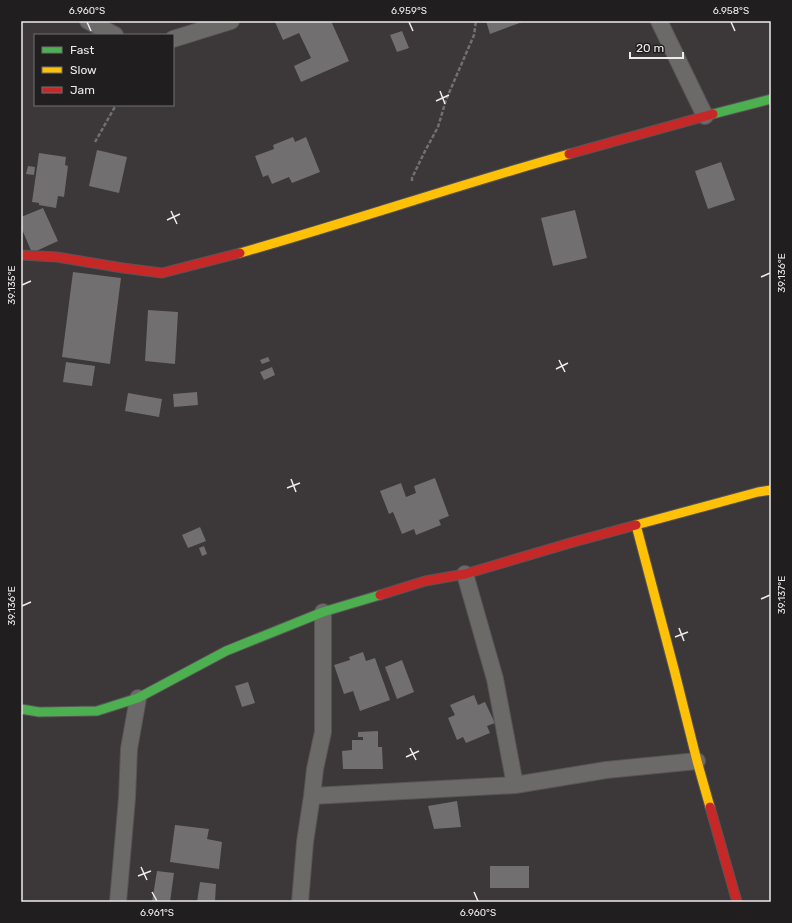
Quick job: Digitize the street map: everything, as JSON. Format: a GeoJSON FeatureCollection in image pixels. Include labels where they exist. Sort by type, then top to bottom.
{"type":"FeatureCollection","features":[{"type":"Feature","properties":{"kind":"street"},"geometry":{"type":"LineString","coordinates":[[88,21],[112,34]]}},
{"type":"Feature","properties":{"kind":"street"},"geometry":{"type":"LineString","coordinates":[[174,40],[231,21]]}},
{"type":"Feature","properties":{"kind":"street"},"geometry":{"type":"LineString","coordinates":[[659,21],[705,116]]}},
{"type":"Feature","properties":{"kind":"street"},"geometry":{"type":"LineString","coordinates":[[21,255],[57,257],[162,273],[250,250],[526,166],[771,99]]}},
{"type":"Feature","properties":{"kind":"street"},"geometry":{"type":"LineString","coordinates":[[21,709],[39,712],[97,711],[138,698],[226,652],[324,612],[425,581],[465,574],[570,543],[758,492],[771,490]]}},
{"type":"Feature","properties":{"kind":"street"},"geometry":{"type":"LineString","coordinates":[[636,525],[697,760],[737,902]]}},
{"type":"Feature","properties":{"kind":"street"},"geometry":{"type":"LineString","coordinates":[[465,574],[495,680],[515,785]]}},
{"type":"Feature","properties":{"kind":"street"},"geometry":{"type":"LineString","coordinates":[[300,902],[305,842],[315,769],[323,732],[322,696],[324,612]]}},
{"type":"Feature","properties":{"kind":"street"},"geometry":{"type":"LineString","coordinates":[[118,902],[127,798],[129,749],[138,698]]}},
{"type":"Feature","properties":{"kind":"street"},"geometry":{"type":"LineString","coordinates":[[312,796],[515,785],[606,770],[697,760]]}},
{"type":"Feature","properties":{"kind":"path"},"geometry":{"type":"LineString","coordinates":[[407,202],[412,178],[438,127],[446,100],[474,35],[476,21]]}},
{"type":"Feature","properties":{"kind":"path"},"geometry":{"type":"LineString","coordinates":[[95,142],[115,106]]}},
{"type":"Feature","properties":{"kind":"building"},"geometry":{"type":"Polygon","coordinates":[[[331,21],[349,61],[301,82],[294,66],[311,58],[299,33],[283,40],[275,22],[331,21]]]}},
{"type":"Feature","properties":{"kind":"building"},"geometry":{"type":"Polygon","coordinates":[[[486,21],[525,21],[490,34],[486,21]]]}},
{"type":"Feature","properties":{"kind":"building"},"geometry":{"type":"Polygon","coordinates":[[[402,31],[409,48],[397,52],[390,35],[402,31]]]}},
{"type":"Feature","properties":{"kind":"building"},"geometry":{"type":"Polygon","coordinates":[[[293,137],[295,142],[306,137],[320,172],[292,183],[289,177],[272,184],[268,175],[263,177],[255,156],[274,149],[273,145],[293,137]]]}},
{"type":"Feature","properties":{"kind":"building"},"geometry":{"type":"Polygon","coordinates":[[[97,150],[127,157],[119,193],[89,186],[97,150]]]}},
{"type":"Feature","properties":{"kind":"building"},"geometry":{"type":"Polygon","coordinates":[[[39,153],[66,157],[65,165],[68,166],[64,197],[58,196],[56,208],[39,205],[39,203],[32,202],[39,153]]]}},
{"type":"Feature","properties":{"kind":"building"},"geometry":{"type":"Polygon","coordinates":[[[721,162],[735,200],[708,209],[695,171],[721,162]]]}},
{"type":"Feature","properties":{"kind":"building"},"geometry":{"type":"Polygon","coordinates":[[[28,166],[35,167],[34,175],[26,174],[28,166]]]}},
{"type":"Feature","properties":{"kind":"building"},"geometry":{"type":"Polygon","coordinates":[[[43,208],[58,241],[32,253],[21,227],[21,217],[43,208]]]}},
{"type":"Feature","properties":{"kind":"building"},"geometry":{"type":"Polygon","coordinates":[[[575,210],[587,258],[553,266],[541,218],[575,210]]]}},
{"type":"Feature","properties":{"kind":"building"},"geometry":{"type":"Polygon","coordinates":[[[73,272],[121,278],[110,364],[62,357],[73,272]]]}},
{"type":"Feature","properties":{"kind":"building"},"geometry":{"type":"Polygon","coordinates":[[[148,310],[178,312],[175,364],[145,361],[148,310]]]}},
{"type":"Feature","properties":{"kind":"building"},"geometry":{"type":"Polygon","coordinates":[[[268,357],[270,361],[262,364],[260,360],[268,357]]]}},
{"type":"Feature","properties":{"kind":"building"},"geometry":{"type":"Polygon","coordinates":[[[66,362],[95,366],[92,386],[63,382],[66,362]]]}},
{"type":"Feature","properties":{"kind":"building"},"geometry":{"type":"Polygon","coordinates":[[[272,367],[275,375],[264,380],[260,372],[272,367]]]}},
{"type":"Feature","properties":{"kind":"building"},"geometry":{"type":"Polygon","coordinates":[[[197,392],[198,405],[174,407],[173,394],[197,392]]]}},
{"type":"Feature","properties":{"kind":"building"},"geometry":{"type":"Polygon","coordinates":[[[128,393],[162,399],[159,417],[125,411],[128,393]]]}},
{"type":"Feature","properties":{"kind":"building"},"geometry":{"type":"Polygon","coordinates":[[[435,478],[449,516],[439,520],[441,525],[416,535],[414,529],[402,534],[393,512],[389,514],[380,491],[401,483],[406,497],[416,493],[414,486],[435,478]]]}},
{"type":"Feature","properties":{"kind":"building"},"geometry":{"type":"Polygon","coordinates":[[[200,527],[206,541],[188,548],[182,535],[200,527]]]}},
{"type":"Feature","properties":{"kind":"building"},"geometry":{"type":"Polygon","coordinates":[[[204,546],[207,554],[202,556],[199,548],[204,546]]]}},
{"type":"Feature","properties":{"kind":"building"},"geometry":{"type":"Polygon","coordinates":[[[363,652],[366,661],[375,658],[390,700],[360,711],[353,691],[344,694],[334,665],[350,660],[349,657],[363,652]]]}},
{"type":"Feature","properties":{"kind":"building"},"geometry":{"type":"Polygon","coordinates":[[[402,660],[414,692],[397,699],[385,667],[402,660]]]}},
{"type":"Feature","properties":{"kind":"building"},"geometry":{"type":"Polygon","coordinates":[[[248,682],[255,703],[242,707],[235,686],[248,682]]]}},
{"type":"Feature","properties":{"kind":"building"},"geometry":{"type":"Polygon","coordinates":[[[474,695],[478,705],[485,702],[495,723],[487,726],[490,733],[466,743],[463,737],[457,740],[448,718],[455,715],[450,705],[474,695]]]}},
{"type":"Feature","properties":{"kind":"building"},"geometry":{"type":"Polygon","coordinates":[[[378,731],[378,747],[382,747],[383,769],[343,769],[342,751],[352,750],[352,740],[363,740],[363,737],[358,737],[358,732],[378,731]]]}},
{"type":"Feature","properties":{"kind":"building"},"geometry":{"type":"Polygon","coordinates":[[[457,801],[461,827],[434,829],[428,806],[457,801]]]}},
{"type":"Feature","properties":{"kind":"building"},"geometry":{"type":"Polygon","coordinates":[[[175,825],[209,829],[207,839],[222,842],[219,869],[170,862],[175,825]]]}},
{"type":"Feature","properties":{"kind":"building"},"geometry":{"type":"Polygon","coordinates":[[[490,866],[529,866],[529,888],[490,888],[490,866]]]}},
{"type":"Feature","properties":{"kind":"building"},"geometry":{"type":"Polygon","coordinates":[[[157,871],[174,873],[170,902],[152,902],[157,871]]]}},
{"type":"Feature","properties":{"kind":"building"},"geometry":{"type":"Polygon","coordinates":[[[200,882],[216,884],[215,902],[197,902],[200,882]]]}},
{"type":"Feature","properties":{"kind":"traffic: fast"},"geometry":{"type":"LineString","coordinates":[[713,114],[771,99]]}},
{"type":"Feature","properties":{"kind":"traffic: fast"},"geometry":{"type":"LineString","coordinates":[[21,709],[39,712],[97,711],[138,698],[226,651],[323,612],[380,595]]}},
{"type":"Feature","properties":{"kind":"traffic: slow"},"geometry":{"type":"LineString","coordinates":[[240,253],[569,154]]}},
{"type":"Feature","properties":{"kind":"traffic: slow"},"geometry":{"type":"LineString","coordinates":[[636,525],[758,492],[771,490]]}},
{"type":"Feature","properties":{"kind":"traffic: slow"},"geometry":{"type":"LineString","coordinates":[[636,525],[710,807]]}},
{"type":"Feature","properties":{"kind":"traffic: jam"},"geometry":{"type":"LineString","coordinates":[[569,154],[713,114]]}},
{"type":"Feature","properties":{"kind":"traffic: jam"},"geometry":{"type":"LineString","coordinates":[[21,255],[57,257],[162,273],[240,253]]}},
{"type":"Feature","properties":{"kind":"traffic: jam"},"geometry":{"type":"LineString","coordinates":[[380,595],[425,581],[465,574],[636,525]]}},
{"type":"Feature","properties":{"kind":"traffic: jam"},"geometry":{"type":"LineString","coordinates":[[710,807],[737,902]]}}]}
